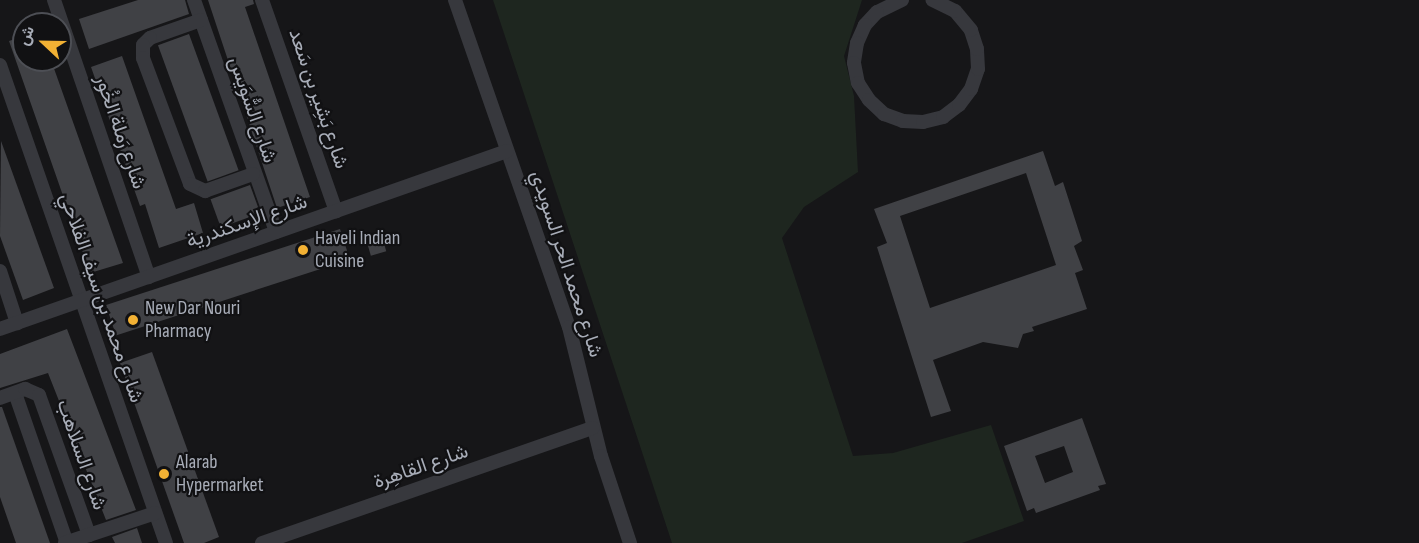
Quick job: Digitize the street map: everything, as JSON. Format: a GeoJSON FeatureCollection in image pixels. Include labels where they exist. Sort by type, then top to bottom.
{"type":"FeatureCollection","features":[{"type":"Feature","properties":{"kind":"street","name":"شارع السُّوَيس"},"geometry":{"type":"LineString","coordinates":[[195,0],[253,174],[276,232]]}},
{"type":"Feature","properties":{"kind":"street","name":"شارع بَشِير بن سَعد"},"geometry":{"type":"LineString","coordinates":[[262,0],[336,211]]}},
{"type":"Feature","properties":{"kind":"street","name":"شارع محمد الحر السويدي"},"geometry":{"type":"LineString","coordinates":[[455,0],[569,327],[593,428],[630,543]]}},
{"type":"Feature","properties":{"kind":"street"},"geometry":{"type":"LineString","coordinates":[[871,0],[865,25],[856,43],[854,63],[858,83],[869,100],[884,114],[903,121],[923,122],[943,117],[959,105],[971,89],[978,69],[977,49],[971,30],[955,11],[932,0]]}},
{"type":"Feature","properties":{"kind":"street"},"geometry":{"type":"LineString","coordinates":[[865,25],[877,12],[902,0]]}},
{"type":"Feature","properties":{"kind":"street","name":"شارع رَملة الخُور"},"geometry":{"type":"LineString","coordinates":[[56,1],[149,277]]}},
{"type":"Feature","properties":{"kind":"street"},"geometry":{"type":"LineString","coordinates":[[201,20],[150,38],[142,49],[184,171],[195,188],[206,190],[253,174]]}},
{"type":"Feature","properties":{"kind":"street","name":"شارع محمد بن سيف الفلاحي"},"geometry":{"type":"LineString","coordinates":[[0,65],[166,543]]}},
{"type":"Feature","properties":{"kind":"street","name":"شارع الإسكندرية"},"geometry":{"type":"LineString","coordinates":[[0,329],[507,151]]}},
{"type":"Feature","properties":{"kind":"street"},"geometry":{"type":"LineString","coordinates":[[0,271],[17,323]]}},
{"type":"Feature","properties":{"kind":"street","name":"شارع السلاهب"},"geometry":{"type":"LineString","coordinates":[[18,391],[33,390],[39,395],[88,535]]}},
{"type":"Feature","properties":{"kind":"street"},"geometry":{"type":"LineString","coordinates":[[0,398],[18,391],[66,543],[155,513]]}},
{"type":"Feature","properties":{"kind":"street","name":"شارع القاهِرة"},"geometry":{"type":"LineString","coordinates":[[262,543],[593,428]]}},
{"type":"Feature","properties":{"kind":"shaded area"},"geometry":{"type":"Polygon","coordinates":[[[493,0],[862,0],[844,56],[854,96],[858,172],[804,207],[782,238],[853,456],[893,453],[991,425],[1024,521],[962,543],[672,543],[493,0]]]}},
{"type":"Feature","properties":{"kind":"building"},"geometry":{"type":"Polygon","coordinates":[[[138,0],[185,0],[189,14],[89,49],[79,19],[138,0]]]}},
{"type":"Feature","properties":{"kind":"building"},"geometry":{"type":"Polygon","coordinates":[[[208,0],[253,0],[254,4],[245,7],[310,197],[277,208],[208,0]]]}},
{"type":"Feature","properties":{"kind":"building"},"geometry":{"type":"Polygon","coordinates":[[[189,34],[239,170],[208,182],[158,45],[189,34]]]}},
{"type":"Feature","properties":{"kind":"building"},"geometry":{"type":"Polygon","coordinates":[[[122,56],[176,209],[194,203],[203,233],[159,248],[145,204],[140,206],[91,67],[122,56]]]}},
{"type":"Feature","properties":{"kind":"building"},"geometry":{"type":"Polygon","coordinates":[[[20,72],[55,72],[123,263],[90,273],[20,72]]]}},
{"type":"Feature","properties":{"kind":"building"},"geometry":{"type":"Polygon","coordinates":[[[1,141],[54,288],[23,300],[0,236],[1,141]]]}},
{"type":"Feature","properties":{"kind":"building"},"geometry":{"type":"Polygon","coordinates":[[[1043,151],[1055,186],[1063,182],[1082,241],[1074,246],[1083,270],[1075,273],[1087,309],[1032,327],[1034,331],[1023,334],[1018,348],[983,342],[933,360],[951,411],[931,417],[877,247],[887,243],[874,209],[1043,151]],[[1026,173],[900,216],[930,308],[1056,265],[1026,173]]]}},
{"type":"Feature","properties":{"kind":"building"},"geometry":{"type":"Polygon","coordinates":[[[250,185],[260,213],[221,228],[211,199],[250,185]]]}},
{"type":"Feature","properties":{"kind":"building"},"geometry":{"type":"Polygon","coordinates":[[[340,229],[350,259],[116,335],[106,305],[340,229]]]}},
{"type":"Feature","properties":{"kind":"building"},"geometry":{"type":"Polygon","coordinates":[[[381,233],[386,251],[371,256],[366,237],[381,233]]]}},
{"type":"Feature","properties":{"kind":"building"},"geometry":{"type":"Polygon","coordinates":[[[67,329],[136,510],[106,520],[48,373],[0,388],[0,354],[67,329]]]}},
{"type":"Feature","properties":{"kind":"building"},"geometry":{"type":"Polygon","coordinates":[[[152,352],[219,537],[204,543],[184,543],[120,363],[152,352]]]}},
{"type":"Feature","properties":{"kind":"building"},"geometry":{"type":"Polygon","coordinates":[[[0,407],[2,407],[50,543],[16,543],[0,497],[0,407]]]}},
{"type":"Feature","properties":{"kind":"building"},"geometry":{"type":"Polygon","coordinates":[[[1082,418],[1106,484],[1098,486],[1100,490],[1036,513],[1034,508],[1027,511],[1004,446],[1082,418]],[[1064,446],[1035,456],[1045,483],[1073,472],[1064,446]]]}},
{"type":"Feature","properties":{"kind":"building"},"geometry":{"type":"Polygon","coordinates":[[[137,528],[142,543],[115,543],[112,537],[137,528]]]}},
{"type":"Feature","properties":{"kind":"place","name":"Haveli Indian Cuisine"},"geometry":{"type":"Point","coordinates":[303,250]}},
{"type":"Feature","properties":{"kind":"place","name":"New Dar Nouri Pharmacy"},"geometry":{"type":"Point","coordinates":[133,320]}},
{"type":"Feature","properties":{"kind":"place","name":"Alarab Hypermarket"},"geometry":{"type":"Point","coordinates":[164,474]}}]}
